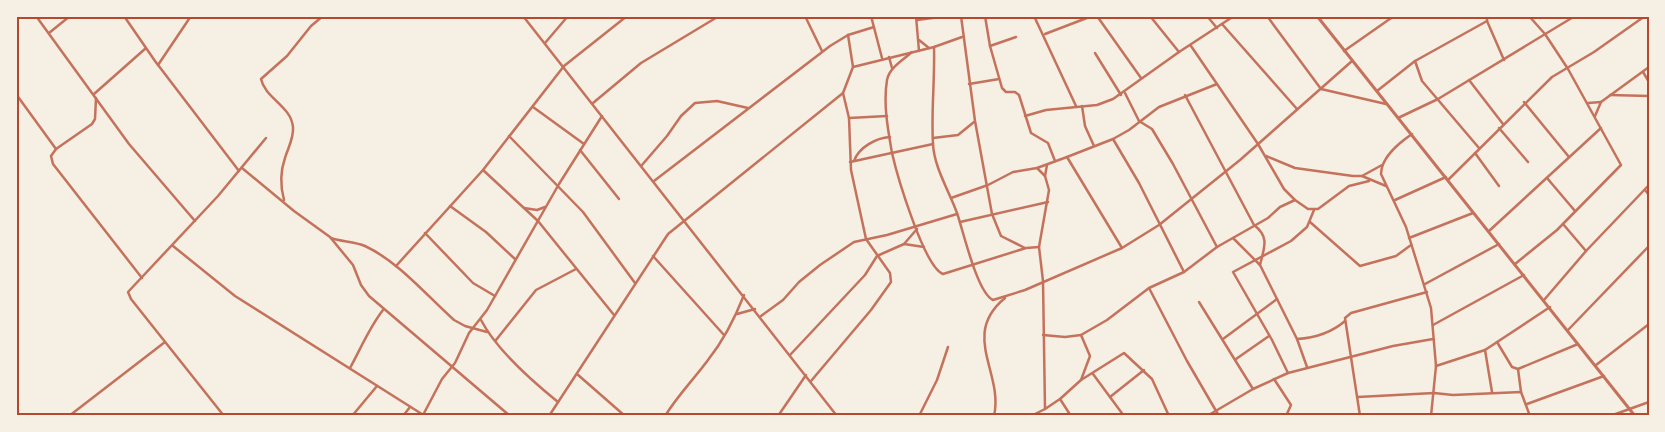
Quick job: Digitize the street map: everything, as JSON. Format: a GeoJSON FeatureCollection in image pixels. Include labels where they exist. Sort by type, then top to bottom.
{"type":"FeatureCollection","features":[{"type":"Feature","properties":{"kind":"street"},"geometry":{"type":"LineString","coordinates":[[36,16],[129,144],[195,221]]}},
{"type":"Feature","properties":{"kind":"street"},"geometry":{"type":"LineString","coordinates":[[49,33],[70,16]]}},
{"type":"Feature","properties":{"kind":"street"},"geometry":{"type":"LineString","coordinates":[[124,16],[158,65],[239,171]]}},
{"type":"Feature","properties":{"kind":"street"},"geometry":{"type":"LineString","coordinates":[[158,65],[191,16]]}},
{"type":"Feature","properties":{"kind":"street"},"geometry":{"type":"LineString","coordinates":[[284,202],[280,177],[291,143],[293,126],[290,116],[266,89],[261,79],[287,56],[311,26],[323,16]]}},
{"type":"Feature","properties":{"kind":"street"},"geometry":{"type":"LineString","coordinates":[[523,16],[685,219],[837,416]]}},
{"type":"Feature","properties":{"kind":"street"},"geometry":{"type":"LineString","coordinates":[[545,43],[568,16]]}},
{"type":"Feature","properties":{"kind":"street"},"geometry":{"type":"LineString","coordinates":[[396,266],[483,170],[564,66],[627,16]]}},
{"type":"Feature","properties":{"kind":"street"},"geometry":{"type":"LineString","coordinates":[[592,103],[641,63],[719,16]]}},
{"type":"Feature","properties":{"kind":"street"},"geometry":{"type":"LineString","coordinates":[[806,16],[822,51]]}},
{"type":"Feature","properties":{"kind":"street"},"geometry":{"type":"LineString","coordinates":[[871,16],[882,59]]}},
{"type":"Feature","properties":{"kind":"street"},"geometry":{"type":"LineString","coordinates":[[919,50],[916,18],[948,16]]}},
{"type":"Feature","properties":{"kind":"street"},"geometry":{"type":"LineString","coordinates":[[961,16],[962,37],[975,121],[992,214],[1001,236],[1026,248]]}},
{"type":"Feature","properties":{"kind":"street"},"geometry":{"type":"LineString","coordinates":[[985,16],[990,46],[1004,91],[1019,94],[1032,135],[1048,143],[1055,161]]}},
{"type":"Feature","properties":{"kind":"street"},"geometry":{"type":"LineString","coordinates":[[1034,16],[1076,106]]}},
{"type":"Feature","properties":{"kind":"street"},"geometry":{"type":"LineString","coordinates":[[1044,35],[1092,16]]}},
{"type":"Feature","properties":{"kind":"street"},"geometry":{"type":"LineString","coordinates":[[1097,16],[1142,78]]}},
{"type":"Feature","properties":{"kind":"street"},"geometry":{"type":"LineString","coordinates":[[1150,16],[1179,52]]}},
{"type":"Feature","properties":{"kind":"street"},"geometry":{"type":"LineString","coordinates":[[1207,16],[1217,28]]}},
{"type":"Feature","properties":{"kind":"street"},"geometry":{"type":"LineString","coordinates":[[1025,116],[1046,110],[1097,105],[1123,94],[1179,52],[1191,46],[1234,16]]}},
{"type":"Feature","properties":{"kind":"street"},"geometry":{"type":"LineString","coordinates":[[1266,16],[1321,89],[1386,104]]}},
{"type":"Feature","properties":{"kind":"street"},"geometry":{"type":"LineString","coordinates":[[1317,16],[1635,416]]}},
{"type":"Feature","properties":{"kind":"street"},"geometry":{"type":"LineString","coordinates":[[1344,51],[1394,16]]}},
{"type":"Feature","properties":{"kind":"street"},"geometry":{"type":"LineString","coordinates":[[1487,16],[1504,60]]}},
{"type":"Feature","properties":{"kind":"street"},"geometry":{"type":"LineString","coordinates":[[1515,264],[1563,224],[1621,165],[1568,68],[1545,34],[1529,16]]}},
{"type":"Feature","properties":{"kind":"street"},"geometry":{"type":"LineString","coordinates":[[1568,16],[1570,20]]}},
{"type":"Feature","properties":{"kind":"street"},"geometry":{"type":"LineString","coordinates":[[1398,118],[1438,99],[1575,16]]}},
{"type":"Feature","properties":{"kind":"street"},"geometry":{"type":"LineString","coordinates":[[1395,200],[1447,178],[1475,154],[1524,102],[1552,77],[1645,16]]}},
{"type":"Feature","properties":{"kind":"street"},"geometry":{"type":"LineString","coordinates":[[1376,92],[1415,61],[1487,20]]}},
{"type":"Feature","properties":{"kind":"street"},"geometry":{"type":"LineString","coordinates":[[1222,24],[1298,109]]}},
{"type":"Feature","properties":{"kind":"street"},"geometry":{"type":"LineString","coordinates":[[654,182],[822,51],[848,35],[874,27]]}},
{"type":"Feature","properties":{"kind":"street"},"geometry":{"type":"LineString","coordinates":[[549,416],[668,234],[843,93],[853,67],[848,35]]}},
{"type":"Feature","properties":{"kind":"street"},"geometry":{"type":"LineString","coordinates":[[853,67],[889,57],[934,48],[962,37]]}},
{"type":"Feature","properties":{"kind":"street"},"geometry":{"type":"LineString","coordinates":[[990,46],[1016,37]]}},
{"type":"Feature","properties":{"kind":"street"},"geometry":{"type":"LineString","coordinates":[[918,40],[929,48]]}},
{"type":"Feature","properties":{"kind":"street"},"geometry":{"type":"LineString","coordinates":[[1191,46],[1258,144],[1284,189],[1304,207],[1314,210]]}},
{"type":"Feature","properties":{"kind":"street"},"geometry":{"type":"LineString","coordinates":[[94,94],[146,48]]}},
{"type":"Feature","properties":{"kind":"street"},"geometry":{"type":"LineString","coordinates":[[934,48],[933,144],[940,172],[960,222],[974,266],[989,298],[996,300],[1122,248],[1159,225],[1193,200],[1352,61]]}},
{"type":"Feature","properties":{"kind":"street"},"geometry":{"type":"LineString","coordinates":[[912,52],[892,68],[887,80],[887,116],[893,154],[916,228],[929,261],[939,273],[950,273],[1026,248],[1039,247]]}},
{"type":"Feature","properties":{"kind":"street"},"geometry":{"type":"LineString","coordinates":[[1095,53],[1139,121],[1152,129],[1193,200],[1217,248]]}},
{"type":"Feature","properties":{"kind":"street"},"geometry":{"type":"LineString","coordinates":[[889,57],[892,68]]}},
{"type":"Feature","properties":{"kind":"street"},"geometry":{"type":"LineString","coordinates":[[1415,61],[1420,78],[1479,148]]}},
{"type":"Feature","properties":{"kind":"street"},"geometry":{"type":"LineString","coordinates":[[1595,116],[1601,102],[1649,67]]}},
{"type":"Feature","properties":{"kind":"street"},"geometry":{"type":"LineString","coordinates":[[1643,72],[1649,82]]}},
{"type":"Feature","properties":{"kind":"street"},"geometry":{"type":"LineString","coordinates":[[970,84],[999,79]]}},
{"type":"Feature","properties":{"kind":"street"},"geometry":{"type":"LineString","coordinates":[[1469,80],[1503,124]]}},
{"type":"Feature","properties":{"kind":"street"},"geometry":{"type":"LineString","coordinates":[[951,198],[988,185],[1013,172],[1037,168],[1113,139],[1129,130],[1159,107],[1185,95],[1217,84]]}},
{"type":"Feature","properties":{"kind":"street"},"geometry":{"type":"LineString","coordinates":[[811,381],[890,285],[890,273],[866,238],[852,161],[849,118],[843,93]]}},
{"type":"Feature","properties":{"kind":"street"},"geometry":{"type":"LineString","coordinates":[[16,94],[56,149]]}},
{"type":"Feature","properties":{"kind":"street"},"geometry":{"type":"LineString","coordinates":[[1185,95],[1254,225],[1264,235],[1266,242],[1260,265]]}},
{"type":"Feature","properties":{"kind":"street"},"geometry":{"type":"LineString","coordinates":[[1609,95],[1649,96]]}},
{"type":"Feature","properties":{"kind":"street"},"geometry":{"type":"LineString","coordinates":[[96,98],[95,118],[92,124],[56,149],[51,156],[53,164],[142,278]]}},
{"type":"Feature","properties":{"kind":"street"},"geometry":{"type":"LineString","coordinates":[[642,165],[667,136],[681,116],[695,104],[717,101],[748,108]]}},
{"type":"Feature","properties":{"kind":"street"},"geometry":{"type":"LineString","coordinates":[[1524,102],[1569,157]]}},
{"type":"Feature","properties":{"kind":"street"},"geometry":{"type":"LineString","coordinates":[[1588,103],[1601,102]]}},
{"type":"Feature","properties":{"kind":"street"},"geometry":{"type":"LineString","coordinates":[[1082,106],[1085,126],[1094,146]]}},
{"type":"Feature","properties":{"kind":"street"},"geometry":{"type":"LineString","coordinates":[[533,107],[584,144]]}},
{"type":"Feature","properties":{"kind":"street"},"geometry":{"type":"LineString","coordinates":[[737,107],[742,113]]}},
{"type":"Feature","properties":{"kind":"street"},"geometry":{"type":"LineString","coordinates":[[173,246],[235,296],[424,415],[442,379],[452,366],[473,328],[481,320],[559,184],[602,116]]}},
{"type":"Feature","properties":{"kind":"street"},"geometry":{"type":"LineString","coordinates":[[849,118],[887,116]]}},
{"type":"Feature","properties":{"kind":"street"},"geometry":{"type":"LineString","coordinates":[[934,138],[958,135],[975,121]]}},
{"type":"Feature","properties":{"kind":"street"},"geometry":{"type":"LineString","coordinates":[[1498,128],[1528,162]]}},
{"type":"Feature","properties":{"kind":"street"},"geometry":{"type":"LineString","coordinates":[[1489,231],[1602,128]]}},
{"type":"Feature","properties":{"kind":"street"},"geometry":{"type":"LineString","coordinates":[[1362,176],[1382,164],[1395,148],[1412,134]]}},
{"type":"Feature","properties":{"kind":"street"},"geometry":{"type":"LineString","coordinates":[[509,136],[559,184],[583,212],[635,283]]}},
{"type":"Feature","properties":{"kind":"street"},"geometry":{"type":"LineString","coordinates":[[852,161],[858,152],[873,141],[890,137]]}},
{"type":"Feature","properties":{"kind":"street"},"geometry":{"type":"LineString","coordinates":[[224,416],[128,295],[128,292],[173,246],[266,138]]}},
{"type":"Feature","properties":{"kind":"street"},"geometry":{"type":"LineString","coordinates":[[1113,139],[1139,183],[1184,272]]}},
{"type":"Feature","properties":{"kind":"street"},"geometry":{"type":"LineString","coordinates":[[852,161],[893,154],[933,144]]}},
{"type":"Feature","properties":{"kind":"street"},"geometry":{"type":"LineString","coordinates":[[580,150],[619,199]]}},
{"type":"Feature","properties":{"kind":"street"},"geometry":{"type":"LineString","coordinates":[[1475,154],[1499,186]]}},
{"type":"Feature","properties":{"kind":"street"},"geometry":{"type":"LineString","coordinates":[[1265,155],[1295,168],[1362,176],[1369,181],[1386,186]]}},
{"type":"Feature","properties":{"kind":"street"},"geometry":{"type":"LineString","coordinates":[[1067,158],[1122,248]]}},
{"type":"Feature","properties":{"kind":"street"},"geometry":{"type":"LineString","coordinates":[[1044,176],[1047,164]]}},
{"type":"Feature","properties":{"kind":"street"},"geometry":{"type":"LineString","coordinates":[[1382,164],[1381,174],[1395,200],[1428,292],[1436,366],[1431,416]]}},
{"type":"Feature","properties":{"kind":"street"},"geometry":{"type":"LineString","coordinates":[[242,168],[330,237],[353,265],[361,285],[383,310],[510,416]]}},
{"type":"Feature","properties":{"kind":"street"},"geometry":{"type":"LineString","coordinates":[[1037,168],[1044,176],[1049,190],[1039,247],[1043,281],[1045,409]]}},
{"type":"Feature","properties":{"kind":"street"},"geometry":{"type":"LineString","coordinates":[[483,170],[538,222],[614,316]]}},
{"type":"Feature","properties":{"kind":"street"},"geometry":{"type":"LineString","coordinates":[[1547,178],[1575,211]]}},
{"type":"Feature","properties":{"kind":"street"},"geometry":{"type":"LineString","coordinates":[[1288,373],[1232,272],[1291,241],[1308,227],[1314,210],[1349,186],[1369,181]]}},
{"type":"Feature","properties":{"kind":"street"},"geometry":{"type":"LineString","coordinates":[[1544,300],[1586,250],[1649,185]]}},
{"type":"Feature","properties":{"kind":"street"},"geometry":{"type":"LineString","coordinates":[[1645,190],[1649,195]]}},
{"type":"Feature","properties":{"kind":"street"},"geometry":{"type":"LineString","coordinates":[[1043,335],[1065,337],[1081,335],[1107,320],[1149,288],[1184,272],[1217,248],[1268,218],[1280,207],[1295,200]]}},
{"type":"Feature","properties":{"kind":"street"},"geometry":{"type":"LineString","coordinates":[[960,222],[1048,202]]}},
{"type":"Feature","properties":{"kind":"street"},"geometry":{"type":"LineString","coordinates":[[450,206],[486,232],[515,259]]}},
{"type":"Feature","properties":{"kind":"street"},"geometry":{"type":"LineString","coordinates":[[524,208],[536,210],[546,207]]}},
{"type":"Feature","properties":{"kind":"street"},"geometry":{"type":"LineString","coordinates":[[1409,238],[1474,212]]}},
{"type":"Feature","properties":{"kind":"street"},"geometry":{"type":"LineString","coordinates":[[760,316],[784,300],[799,282],[820,265],[854,242],[916,228],[957,214]]}},
{"type":"Feature","properties":{"kind":"street"},"geometry":{"type":"LineString","coordinates":[[1310,222],[1358,266],[1362,267],[1396,256],[1411,245]]}},
{"type":"Feature","properties":{"kind":"street"},"geometry":{"type":"LineString","coordinates":[[1563,224],[1586,250]]}},
{"type":"Feature","properties":{"kind":"street"},"geometry":{"type":"LineString","coordinates":[[1308,227],[1316,228]]}},
{"type":"Feature","properties":{"kind":"street"},"geometry":{"type":"LineString","coordinates":[[790,355],[865,276],[877,256],[904,244],[916,228]]}},
{"type":"Feature","properties":{"kind":"street"},"geometry":{"type":"LineString","coordinates":[[425,233],[474,282],[495,296]]}},
{"type":"Feature","properties":{"kind":"street"},"geometry":{"type":"LineString","coordinates":[[330,237],[359,243],[396,266],[454,320],[487,332]]}},
{"type":"Feature","properties":{"kind":"street"},"geometry":{"type":"LineString","coordinates":[[1233,238],[1260,265],[1297,339],[1307,367]]}},
{"type":"Feature","properties":{"kind":"street"},"geometry":{"type":"LineString","coordinates":[[904,244],[924,247]]}},
{"type":"Feature","properties":{"kind":"street"},"geometry":{"type":"LineString","coordinates":[[1425,284],[1499,244]]}},
{"type":"Feature","properties":{"kind":"street"},"geometry":{"type":"LineString","coordinates":[[1568,330],[1649,246]]}},
{"type":"Feature","properties":{"kind":"street"},"geometry":{"type":"LineString","coordinates":[[653,256],[724,335]]}},
{"type":"Feature","properties":{"kind":"street"},"geometry":{"type":"LineString","coordinates":[[496,340],[536,290],[576,269]]}},
{"type":"Feature","properties":{"kind":"street"},"geometry":{"type":"LineString","coordinates":[[1433,325],[1524,275]]}},
{"type":"Feature","properties":{"kind":"street"},"geometry":{"type":"LineString","coordinates":[[1149,288],[1187,361],[1219,416]]}},
{"type":"Feature","properties":{"kind":"street"},"geometry":{"type":"LineString","coordinates":[[1360,416],[1345,321],[1347,314],[1428,292]]}},
{"type":"Feature","properties":{"kind":"street"},"geometry":{"type":"LineString","coordinates":[[665,416],[685,386],[709,359],[736,315],[744,295]]}},
{"type":"Feature","properties":{"kind":"street"},"geometry":{"type":"LineString","coordinates":[[994,416],[997,401],[987,362],[983,332],[995,307],[1006,297]]}},
{"type":"Feature","properties":{"kind":"street"},"geometry":{"type":"LineString","coordinates":[[1223,339],[1276,299]]}},
{"type":"Feature","properties":{"kind":"street"},"geometry":{"type":"LineString","coordinates":[[1199,302],[1254,389]]}},
{"type":"Feature","properties":{"kind":"street"},"geometry":{"type":"LineString","coordinates":[[1436,366],[1485,350],[1550,307]]}},
{"type":"Feature","properties":{"kind":"street"},"geometry":{"type":"LineString","coordinates":[[736,315],[755,309]]}},
{"type":"Feature","properties":{"kind":"street"},"geometry":{"type":"LineString","coordinates":[[350,368],[364,344],[368,330],[383,310]]}},
{"type":"Feature","properties":{"kind":"street"},"geometry":{"type":"LineString","coordinates":[[481,320],[487,332],[529,378],[558,402]]}},
{"type":"Feature","properties":{"kind":"street"},"geometry":{"type":"LineString","coordinates":[[1297,339],[1316,336],[1337,328],[1345,321]]}},
{"type":"Feature","properties":{"kind":"street"},"geometry":{"type":"LineString","coordinates":[[1596,365],[1649,324]]}},
{"type":"Feature","properties":{"kind":"street"},"geometry":{"type":"LineString","coordinates":[[1080,380],[1090,356],[1081,335]]}},
{"type":"Feature","properties":{"kind":"street"},"geometry":{"type":"LineString","coordinates":[[1236,358],[1269,336]]}},
{"type":"Feature","properties":{"kind":"street"},"geometry":{"type":"LineString","coordinates":[[1208,416],[1254,389],[1288,373],[1433,338]]}},
{"type":"Feature","properties":{"kind":"street"},"geometry":{"type":"LineString","coordinates":[[69,416],[165,342]]}},
{"type":"Feature","properties":{"kind":"street"},"geometry":{"type":"LineString","coordinates":[[1497,342],[1512,367],[1518,368],[1579,344]]}},
{"type":"Feature","properties":{"kind":"street"},"geometry":{"type":"LineString","coordinates":[[919,416],[937,380],[948,347]]}},
{"type":"Feature","properties":{"kind":"street"},"geometry":{"type":"LineString","coordinates":[[1485,350],[1492,392]]}},
{"type":"Feature","properties":{"kind":"street"},"geometry":{"type":"LineString","coordinates":[[1031,416],[1060,399],[1080,380],[1093,374],[1124,353],[1152,379],[1169,416]]}},
{"type":"Feature","properties":{"kind":"street"},"geometry":{"type":"LineString","coordinates":[[1518,368],[1521,392],[1530,416]]}},
{"type":"Feature","properties":{"kind":"street"},"geometry":{"type":"LineString","coordinates":[[1110,397],[1144,370]]}},
{"type":"Feature","properties":{"kind":"street"},"geometry":{"type":"LineString","coordinates":[[576,374],[625,416]]}},
{"type":"Feature","properties":{"kind":"street"},"geometry":{"type":"LineString","coordinates":[[1093,374],[1124,416]]}},
{"type":"Feature","properties":{"kind":"street"},"geometry":{"type":"LineString","coordinates":[[778,416],[806,375]]}},
{"type":"Feature","properties":{"kind":"street"},"geometry":{"type":"LineString","coordinates":[[1527,404],[1604,376]]}},
{"type":"Feature","properties":{"kind":"street"},"geometry":{"type":"LineString","coordinates":[[1274,379],[1289,399],[1291,408],[1286,416]]}},
{"type":"Feature","properties":{"kind":"street"},"geometry":{"type":"LineString","coordinates":[[352,416],[377,386]]}},
{"type":"Feature","properties":{"kind":"street"},"geometry":{"type":"LineString","coordinates":[[1358,397],[1434,393],[1453,395],[1521,392]]}},
{"type":"Feature","properties":{"kind":"street"},"geometry":{"type":"LineString","coordinates":[[1060,399],[1071,416]]}},
{"type":"Feature","properties":{"kind":"street"},"geometry":{"type":"LineString","coordinates":[[1610,416],[1649,402]]}},
{"type":"Feature","properties":{"kind":"street"},"geometry":{"type":"LineString","coordinates":[[403,416],[410,407]]}}]}
